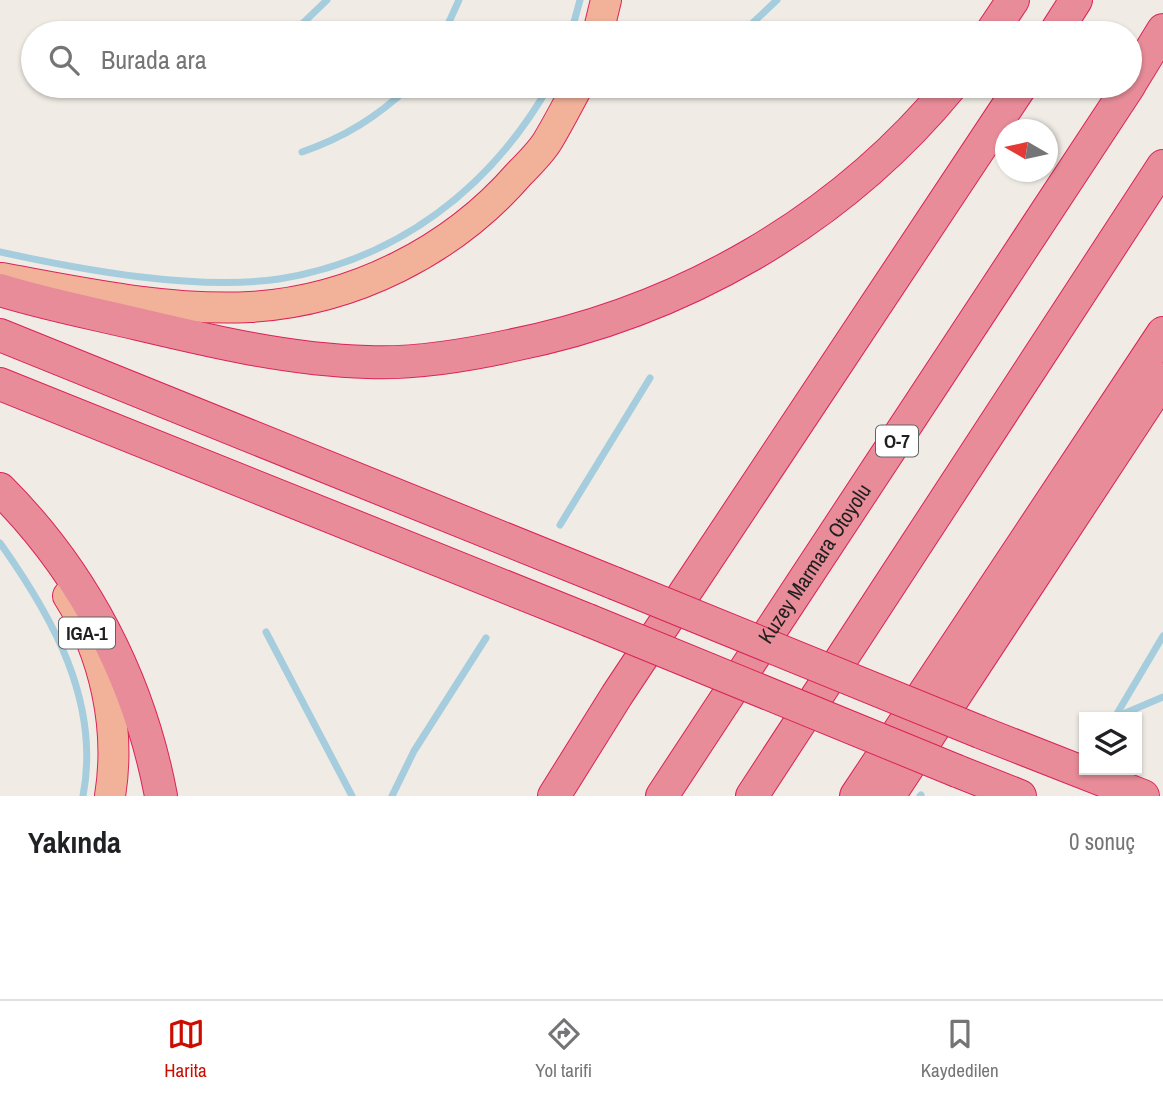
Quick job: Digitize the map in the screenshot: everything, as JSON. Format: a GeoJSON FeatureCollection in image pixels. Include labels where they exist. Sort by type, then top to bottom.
{"type":"FeatureCollection","features":[{"type":"Feature","properties":{"kind":"highway"},"geometry":{"type":"LineString","coordinates":[[601,21],[606,0]]}},
{"type":"Feature","properties":{"kind":"highway"},"geometry":{"type":"LineString","coordinates":[[999,21],[1013,0]]}},
{"type":"Feature","properties":{"kind":"highway"},"geometry":{"type":"LineString","coordinates":[[1063,21],[1076,0]]}},
{"type":"Feature","properties":{"kind":"highway","name":"Kuzey Marmara Otoyolu"},"geometry":{"type":"LineString","coordinates":[[1142,64],[1163,30]]}},
{"type":"Feature","properties":{"kind":"highway"},"geometry":{"type":"LineString","coordinates":[[0,278],[110,298],[190,306],[251,307],[298,301],[357,285],[407,263],[457,232],[503,193],[546,144],[571,98]]}},
{"type":"Feature","properties":{"kind":"highway"},"geometry":{"type":"LineString","coordinates":[[0,290],[274,354],[369,362],[459,357],[548,338],[602,323],[692,287],[775,243],[859,181],[941,98]]}},
{"type":"Feature","properties":{"kind":"highway"},"geometry":{"type":"LineString","coordinates":[[554,796],[632,672],[1013,98]]}},
{"type":"Feature","properties":{"kind":"highway","name":"Kuzey Marmara Otoyolu"},"geometry":{"type":"LineString","coordinates":[[663,796],[1120,98]]}},
{"type":"Feature","properties":{"kind":"highway"},"geometry":{"type":"LineString","coordinates":[[752,796],[1163,166]]}},
{"type":"Feature","properties":{"kind":"highway"},"geometry":{"type":"LineString","coordinates":[[856,796],[1163,333]]}},
{"type":"Feature","properties":{"kind":"highway"},"geometry":{"type":"LineString","coordinates":[[0,335],[1143,796]]}},
{"type":"Feature","properties":{"kind":"highway"},"geometry":{"type":"LineString","coordinates":[[889,796],[1163,379]]}},
{"type":"Feature","properties":{"kind":"highway"},"geometry":{"type":"LineString","coordinates":[[0,384],[1020,796]]}},
{"type":"Feature","properties":{"kind":"highway"},"geometry":{"type":"LineString","coordinates":[[0,489],[38,527],[74,576],[107,634],[136,704],[161,796]]}},
{"type":"Feature","properties":{"kind":"highway","name":"IGA-1"},"geometry":{"type":"LineString","coordinates":[[0,489],[73,604],[91,641],[105,680],[113,748],[110,796]]}},
{"type":"Feature","properties":{"kind":"waterway"},"geometry":{"type":"LineString","coordinates":[[305,21],[327,0]]}},
{"type":"Feature","properties":{"kind":"waterway"},"geometry":{"type":"LineString","coordinates":[[449,21],[459,0]]}},
{"type":"Feature","properties":{"kind":"waterway"},"geometry":{"type":"LineString","coordinates":[[574,21],[580,0]]}},
{"type":"Feature","properties":{"kind":"waterway"},"geometry":{"type":"LineString","coordinates":[[755,21],[777,0]]}},
{"type":"Feature","properties":{"kind":"waterway"},"geometry":{"type":"LineString","coordinates":[[302,152],[360,125],[396,98]]}},
{"type":"Feature","properties":{"kind":"waterway"},"geometry":{"type":"LineString","coordinates":[[0,252],[102,272],[212,282],[279,279],[322,269],[363,255],[401,237],[436,214],[469,187],[499,157],[541,98]]}},
{"type":"Feature","properties":{"kind":"waterway"},"geometry":{"type":"LineString","coordinates":[[560,525],[650,378]]}},
{"type":"Feature","properties":{"kind":"waterway"},"geometry":{"type":"LineString","coordinates":[[0,543],[37,600],[68,662],[85,727],[87,761],[83,796]]}},
{"type":"Feature","properties":{"kind":"waterway"},"geometry":{"type":"LineString","coordinates":[[266,632],[352,796]]}},
{"type":"Feature","properties":{"kind":"waterway"},"geometry":{"type":"LineString","coordinates":[[1118,712],[1163,636]]}},
{"type":"Feature","properties":{"kind":"waterway"},"geometry":{"type":"LineString","coordinates":[[392,796],[414,751],[486,638]]}},
{"type":"Feature","properties":{"kind":"waterway"},"geometry":{"type":"LineString","coordinates":[[1128,712],[1163,697]]}}]}
